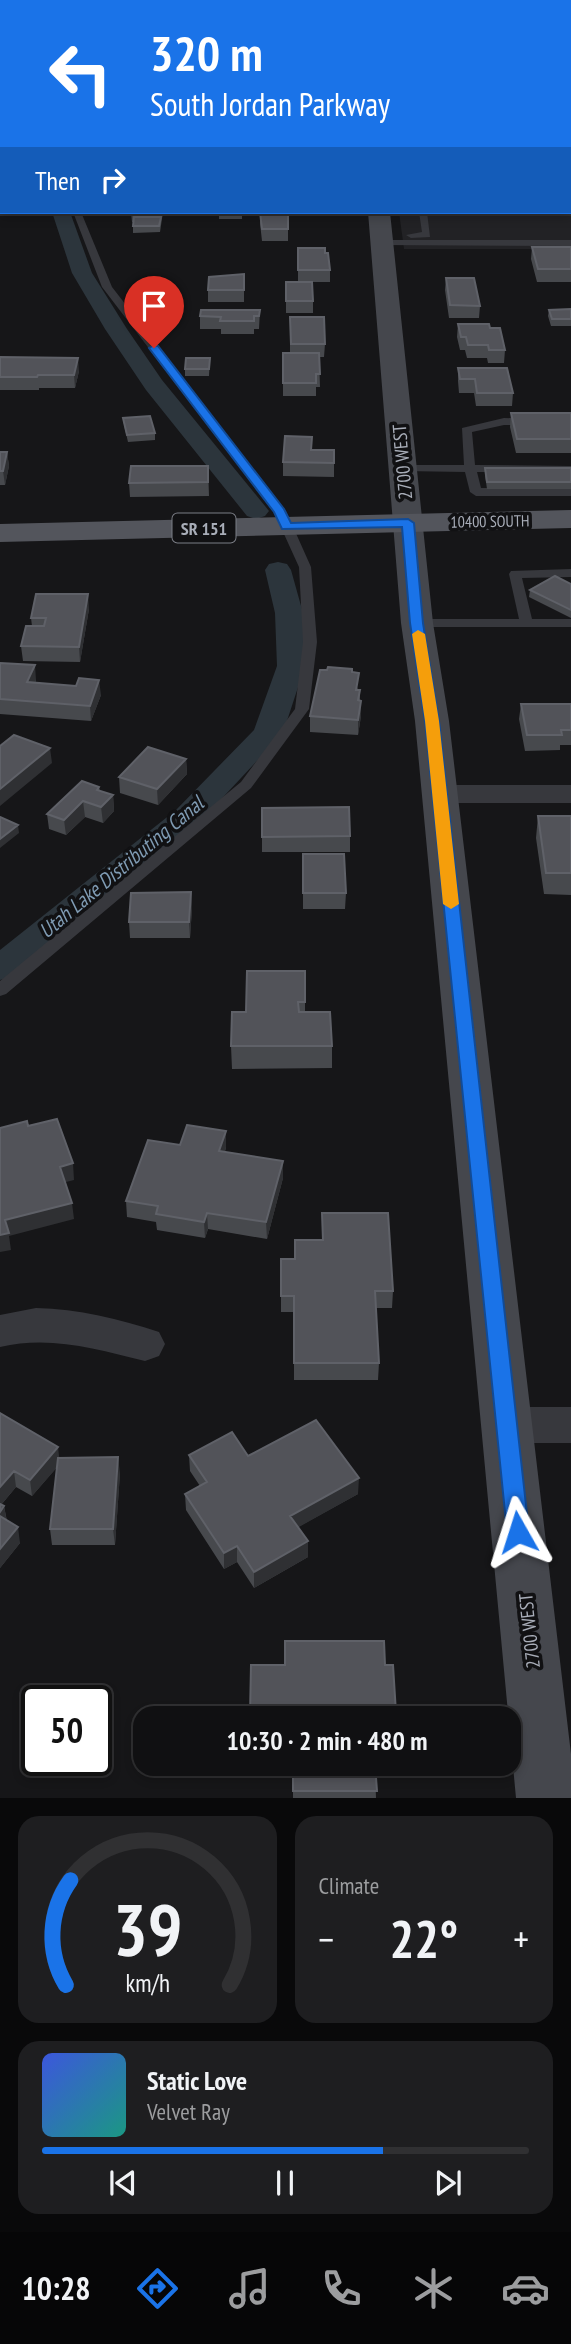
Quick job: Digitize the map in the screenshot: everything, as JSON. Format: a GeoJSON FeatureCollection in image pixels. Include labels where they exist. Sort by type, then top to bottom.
{"type":"FeatureCollection","features":[{"type":"Feature","properties":{"kind":"main road","name":"2700 WEST"},"geometry":{"type":"LineString","coordinates":[[381,230],[417,623],[440,794],[546,1798]]}},
{"type":"Feature","properties":{"kind":"main road","name":"10400 SOUTH"},"geometry":{"type":"LineString","coordinates":[[409,534],[571,519]]}},
{"type":"Feature","properties":{"kind":"main road","name":"SR 151"},"geometry":{"type":"LineString","coordinates":[[0,533],[291,537]]}},
{"type":"Feature","properties":{"kind":"main road","name":"SR 151"},"geometry":{"type":"LineString","coordinates":[[0,554],[291,537],[409,534]]}},
{"type":"Feature","properties":{"kind":"main road","name":"10400 SOUTH"},"geometry":{"type":"LineString","coordinates":[[409,534],[571,542]]}},
{"type":"Feature","properties":{"kind":"street"},"geometry":{"type":"LineString","coordinates":[[440,794],[571,794]]}},
{"type":"Feature","properties":{"kind":"street"},"geometry":{"type":"LineString","coordinates":[[0,1331],[14,1326],[58,1324],[145,1344]]}},
{"type":"Feature","properties":{"kind":"street"},"geometry":{"type":"LineString","coordinates":[[507,1425],[571,1425]]}},
{"type":"Feature","properties":{"kind":"lane"},"geometry":{"type":"LineString","coordinates":[[0,990],[246,785],[302,709],[310,642],[305,567],[280,512],[107,287],[78,214]]}},
{"type":"Feature","properties":{"kind":"lane"},"geometry":{"type":"LineString","coordinates":[[381,230],[427,235],[424,214]]}},
{"type":"Feature","properties":{"kind":"lane"},"geometry":{"type":"LineString","coordinates":[[381,230],[571,243]]}},
{"type":"Feature","properties":{"kind":"lane"},"geometry":{"type":"LineString","coordinates":[[571,423],[486,423],[466,430],[476,492],[571,492]]}},
{"type":"Feature","properties":{"kind":"lane"},"geometry":{"type":"LineString","coordinates":[[403,468],[571,469]]}},
{"type":"Feature","properties":{"kind":"lane"},"geometry":{"type":"LineString","coordinates":[[526,623],[515,574],[571,573]]}},
{"type":"Feature","properties":{"kind":"lane"},"geometry":{"type":"LineString","coordinates":[[417,623],[571,623]]}},
{"type":"Feature","properties":{"kind":"shaded area"},"geometry":{"type":"Polygon","coordinates":[[[399,214],[571,214],[571,249],[404,249],[399,214]]]}},
{"type":"Feature","properties":{"kind":"building"},"geometry":{"type":"Polygon","coordinates":[[[260,214],[288,214],[288,229],[262,229],[260,214]]]}},
{"type":"Feature","properties":{"kind":"building"},"geometry":{"type":"Polygon","coordinates":[[[134,217],[161,217],[159,226],[133,226],[134,217]]]}},
{"type":"Feature","properties":{"kind":"building"},"geometry":{"type":"Polygon","coordinates":[[[532,247],[571,247],[571,269],[538,269],[532,247]]]}},
{"type":"Feature","properties":{"kind":"building"},"geometry":{"type":"Polygon","coordinates":[[[298,248],[325,248],[330,270],[298,270],[298,248]]]}},
{"type":"Feature","properties":{"kind":"building"},"geometry":{"type":"Polygon","coordinates":[[[244,274],[244,290],[208,290],[209,277],[244,274]]]}},
{"type":"Feature","properties":{"kind":"building"},"geometry":{"type":"Polygon","coordinates":[[[446,278],[474,278],[480,306],[450,305],[446,278]]]}},
{"type":"Feature","properties":{"kind":"building"},"geometry":{"type":"Polygon","coordinates":[[[286,282],[312,282],[313,301],[286,301],[286,282]]]}},
{"type":"Feature","properties":{"kind":"building"},"geometry":{"type":"Polygon","coordinates":[[[571,309],[571,319],[552,319],[549,310],[571,309]]]}},
{"type":"Feature","properties":{"kind":"building"},"geometry":{"type":"Polygon","coordinates":[[[201,310],[260,310],[259,316],[254,316],[254,321],[220,321],[221,317],[200,316],[201,310]]]}},
{"type":"Feature","properties":{"kind":"building"},"geometry":{"type":"Polygon","coordinates":[[[290,317],[324,317],[325,344],[291,344],[290,317]]]}},
{"type":"Feature","properties":{"kind":"building"},"geometry":{"type":"Polygon","coordinates":[[[458,324],[489,324],[490,328],[500,328],[505,350],[489,350],[488,345],[468,345],[466,337],[461,337],[458,324]]]}},
{"type":"Feature","properties":{"kind":"building"},"geometry":{"type":"Polygon","coordinates":[[[283,353],[319,353],[320,374],[316,374],[316,383],[283,383],[283,353]]]}},
{"type":"Feature","properties":{"kind":"building"},"geometry":{"type":"Polygon","coordinates":[[[0,357],[78,358],[74,375],[0,377],[0,357]]]}},
{"type":"Feature","properties":{"kind":"building"},"geometry":{"type":"Polygon","coordinates":[[[186,358],[210,358],[209,369],[185,369],[186,358]]]}},
{"type":"Feature","properties":{"kind":"building"},"geometry":{"type":"Polygon","coordinates":[[[458,368],[507,368],[513,393],[477,393],[475,379],[460,379],[458,368]]]}},
{"type":"Feature","properties":{"kind":"building"},"geometry":{"type":"Polygon","coordinates":[[[511,413],[571,413],[571,439],[517,439],[511,413]]]}},
{"type":"Feature","properties":{"kind":"building"},"geometry":{"type":"Polygon","coordinates":[[[150,416],[155,433],[127,435],[123,418],[150,416]]]}},
{"type":"Feature","properties":{"kind":"building"},"geometry":{"type":"Polygon","coordinates":[[[285,436],[312,437],[311,450],[334,450],[334,463],[283,462],[285,436]]]}},
{"type":"Feature","properties":{"kind":"building"},"geometry":{"type":"Polygon","coordinates":[[[0,452],[7,452],[3,471],[0,471],[0,452]]]}},
{"type":"Feature","properties":{"kind":"building"},"geometry":{"type":"Polygon","coordinates":[[[131,466],[208,466],[208,482],[129,483],[131,466]]]}},
{"type":"Feature","properties":{"kind":"building"},"geometry":{"type":"Polygon","coordinates":[[[485,468],[571,468],[571,482],[487,482],[485,468]]]}},
{"type":"Feature","properties":{"kind":"building"},"geometry":{"type":"Polygon","coordinates":[[[555,576],[571,584],[571,610],[530,590],[555,576]]]}},
{"type":"Feature","properties":{"kind":"building"},"geometry":{"type":"Polygon","coordinates":[[[36,594],[88,594],[79,647],[21,646],[26,626],[44,626],[46,618],[31,618],[36,594]]]}},
{"type":"Feature","properties":{"kind":"building"},"geometry":{"type":"Polygon","coordinates":[[[0,663],[35,665],[27,682],[76,686],[79,678],[99,680],[90,706],[0,699],[0,663]]]}},
{"type":"Feature","properties":{"kind":"building"},"geometry":{"type":"Polygon","coordinates":[[[328,667],[352,669],[352,672],[359,673],[356,690],[360,690],[358,700],[361,701],[358,720],[310,716],[320,670],[327,670],[328,667]]]}},
{"type":"Feature","properties":{"kind":"building"},"geometry":{"type":"Polygon","coordinates":[[[521,704],[571,704],[571,730],[561,730],[562,735],[527,735],[521,704]]]}},
{"type":"Feature","properties":{"kind":"building"},"geometry":{"type":"Polygon","coordinates":[[[14,735],[50,748],[0,789],[0,746],[14,735]]]}},
{"type":"Feature","properties":{"kind":"building"},"geometry":{"type":"Polygon","coordinates":[[[148,747],[186,759],[157,789],[119,777],[148,747]]]}},
{"type":"Feature","properties":{"kind":"building"},"geometry":{"type":"Polygon","coordinates":[[[82,781],[113,795],[101,807],[83,801],[64,820],[47,814],[82,781]]]}},
{"type":"Feature","properties":{"kind":"building"},"geometry":{"type":"Polygon","coordinates":[[[349,807],[350,836],[262,837],[262,808],[349,807]]]}},
{"type":"Feature","properties":{"kind":"building"},"geometry":{"type":"Polygon","coordinates":[[[538,816],[571,816],[571,873],[546,873],[538,816]]]}},
{"type":"Feature","properties":{"kind":"building"},"geometry":{"type":"Polygon","coordinates":[[[0,817],[18,825],[0,839],[0,817]]]}},
{"type":"Feature","properties":{"kind":"building"},"geometry":{"type":"Polygon","coordinates":[[[303,854],[344,854],[346,893],[303,893],[303,854]]]}},
{"type":"Feature","properties":{"kind":"building"},"geometry":{"type":"Polygon","coordinates":[[[191,892],[189,922],[129,922],[131,893],[191,892]]]}},
{"type":"Feature","properties":{"kind":"building"},"geometry":{"type":"Polygon","coordinates":[[[247,971],[305,971],[305,1002],[298,1002],[299,1012],[330,1012],[332,1046],[231,1046],[232,1012],[246,1012],[247,971]]]}},
{"type":"Feature","properties":{"kind":"building"},"geometry":{"type":"Polygon","coordinates":[[[57,1119],[73,1163],[60,1167],[72,1203],[5,1220],[9,1233],[0,1235],[0,1128],[27,1121],[28,1126],[57,1119]]]}},
{"type":"Feature","properties":{"kind":"building"},"geometry":{"type":"Polygon","coordinates":[[[187,1125],[226,1131],[219,1151],[283,1161],[266,1222],[207,1213],[204,1222],[156,1214],[158,1206],[126,1201],[148,1140],[180,1145],[187,1125]]]}},
{"type":"Feature","properties":{"kind":"building"},"geometry":{"type":"Polygon","coordinates":[[[322,1213],[388,1213],[393,1291],[375,1291],[379,1363],[294,1363],[294,1296],[281,1296],[281,1259],[295,1259],[295,1240],[323,1240],[322,1213]]]}},
{"type":"Feature","properties":{"kind":"building"},"geometry":{"type":"Polygon","coordinates":[[[0,1413],[58,1447],[30,1480],[14,1471],[0,1487],[0,1413]]]}},
{"type":"Feature","properties":{"kind":"building"},"geometry":{"type":"Polygon","coordinates":[[[316,1420],[359,1478],[290,1516],[308,1541],[254,1572],[237,1546],[224,1553],[185,1494],[207,1482],[189,1455],[232,1432],[248,1456],[316,1420]]]}},
{"type":"Feature","properties":{"kind":"building"},"geometry":{"type":"Polygon","coordinates":[[[118,1457],[113,1529],[50,1529],[58,1458],[118,1457]]]}},
{"type":"Feature","properties":{"kind":"building"},"geometry":{"type":"Polygon","coordinates":[[[0,1516],[18,1527],[0,1549],[0,1516]]]}},
{"type":"Feature","properties":{"kind":"building"},"geometry":{"type":"Polygon","coordinates":[[[285,1641],[384,1641],[385,1665],[393,1665],[396,1706],[250,1706],[251,1665],[285,1665],[285,1641]]]}},
{"type":"Feature","properties":{"kind":"building"},"geometry":{"type":"Polygon","coordinates":[[[293,1776],[376,1776],[377,1791],[293,1791],[293,1776]]]}},
{"type":"Feature","properties":{"kind":"waterway","name":"Utah Lake Distributing Canal"},"geometry":{"type":"LineString","coordinates":[[62,214],[82,273],[116,329],[154,385],[256,511]]}},
{"type":"Feature","properties":{"kind":"waterway","name":"Utah Lake Distributing Canal"},"geometry":{"type":"LineString","coordinates":[[0,968],[187,817],[268,733],[291,666],[289,613],[278,570]]}},
{"type":"Feature","properties":{"kind":"slow traffic"},"geometry":{"type":"LineString","coordinates":[[418,634],[432,721],[451,904]]}},
{"type":"Feature","properties":{"kind":"route"},"geometry":{"type":"LineString","coordinates":[[154,348],[280,512],[287,527],[408,523],[417,623],[432,721],[518,1532]]}}]}
